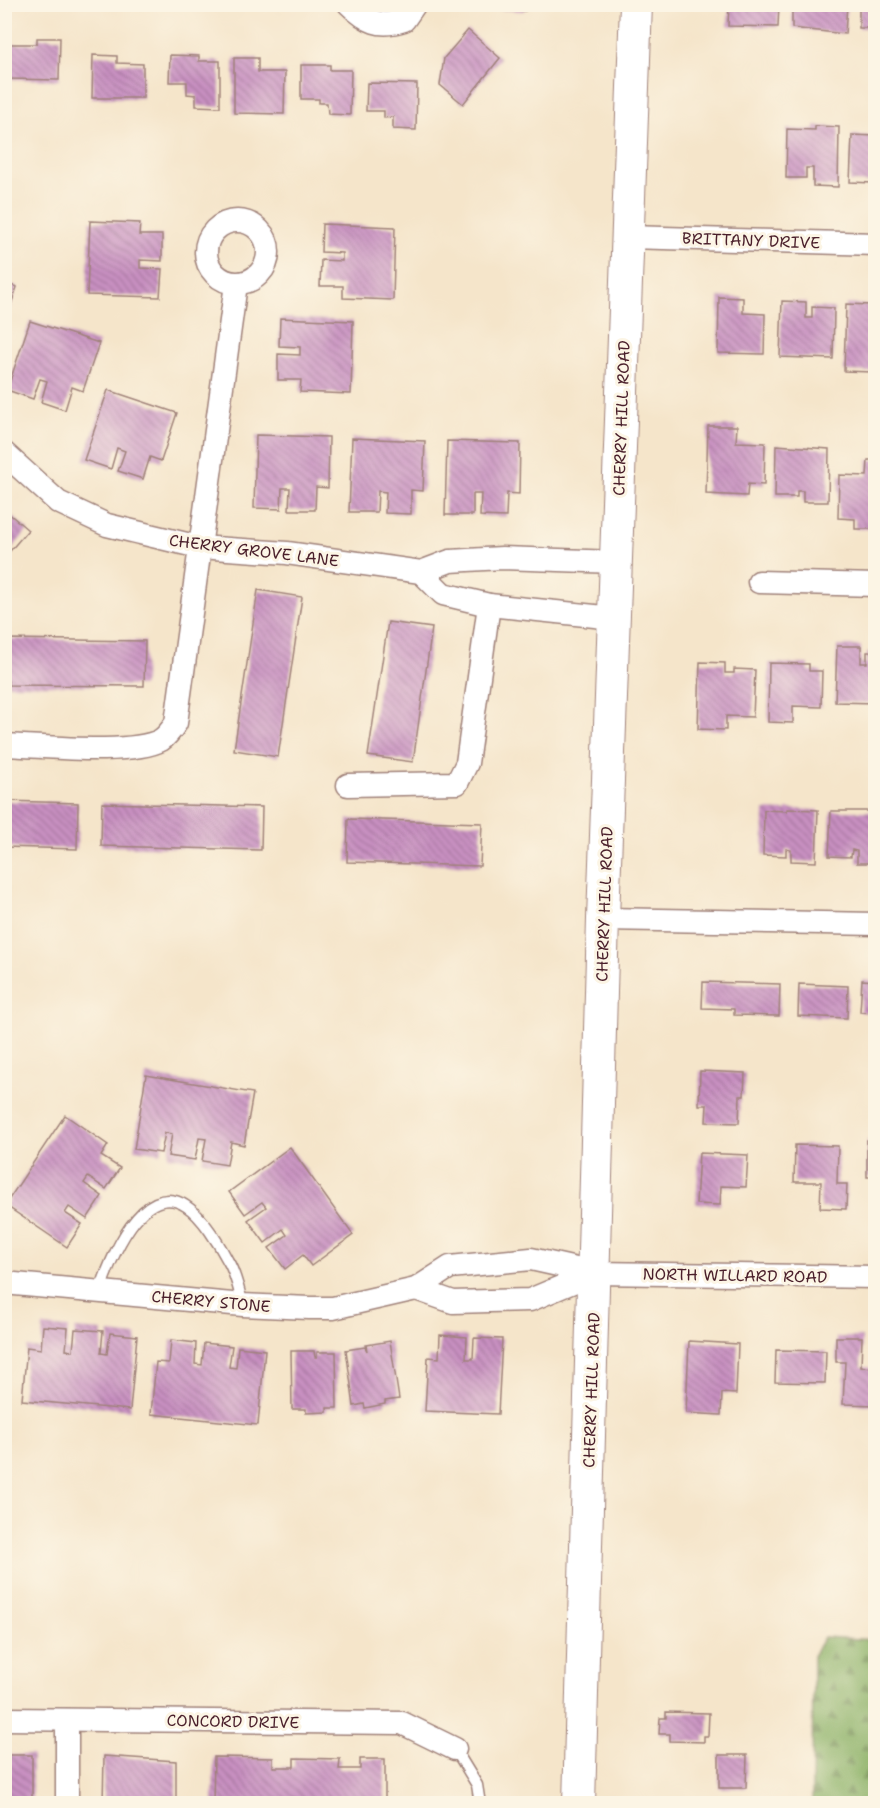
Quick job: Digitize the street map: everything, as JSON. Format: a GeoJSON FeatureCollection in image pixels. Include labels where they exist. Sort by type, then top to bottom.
{"type":"FeatureCollection","features":[{"type":"Feature","properties":{"kind":"main road","name":"CHERRY HILL ROAD"},"geometry":{"type":"LineString","coordinates":[[579,1803],[603,919],[636,4]]}},
{"type":"Feature","properties":{"kind":"street"},"geometry":{"type":"LineString","coordinates":[[349,4],[361,16],[380,25],[409,12]]}},
{"type":"Feature","properties":{"kind":"street","name":"BRITTANY DRIVE"},"geometry":{"type":"LineString","coordinates":[[627,237],[876,244]]}},
{"type":"Feature","properties":{"kind":"street"},"geometry":{"type":"LineString","coordinates":[[4,745],[124,748],[146,745],[160,740],[176,723],[236,284]]}},
{"type":"Feature","properties":{"kind":"street","name":"CHERRY GROVE LANE"},"geometry":{"type":"LineString","coordinates":[[4,453],[58,502],[107,525],[199,547],[287,553],[421,572],[450,561],[502,558],[616,562]]}},
{"type":"Feature","properties":{"kind":"street"},"geometry":{"type":"LineString","coordinates":[[421,572],[443,594],[489,605],[614,618]]}},
{"type":"Feature","properties":{"kind":"street"},"geometry":{"type":"LineString","coordinates":[[759,582],[876,585]]}},
{"type":"Feature","properties":{"kind":"street"},"geometry":{"type":"LineString","coordinates":[[348,785],[457,783],[467,763],[489,605]]}},
{"type":"Feature","properties":{"kind":"street"},"geometry":{"type":"LineString","coordinates":[[603,919],[876,924]]}},
{"type":"Feature","properties":{"kind":"street","name":"CHERRY STONE"},"geometry":{"type":"LineString","coordinates":[[4,1283],[243,1305],[333,1308],[416,1289],[450,1267],[531,1259],[594,1274]]}},
{"type":"Feature","properties":{"kind":"street"},"geometry":{"type":"LineString","coordinates":[[416,1289],[453,1302],[530,1300],[594,1274]]}},
{"type":"Feature","properties":{"kind":"street","name":"NORTH WILLARD ROAD"},"geometry":{"type":"LineString","coordinates":[[594,1274],[876,1277]]}},
{"type":"Feature","properties":{"kind":"street","name":"CONCORD DRIVE"},"geometry":{"type":"LineString","coordinates":[[4,1719],[402,1724],[455,1749]]}},
{"type":"Feature","properties":{"kind":"street"},"geometry":{"type":"LineString","coordinates":[[67,1803],[68,1720]]}},
{"type":"Feature","properties":{"kind":"lane"},"geometry":{"type":"LineString","coordinates":[[100,1291],[115,1248],[140,1215],[161,1201],[174,1200],[187,1206],[200,1220],[229,1262],[243,1305]]}},
{"type":"Feature","properties":{"kind":"lane"},"geometry":{"type":"LineString","coordinates":[[455,1749],[477,1785],[480,1803]]}},
{"type":"Feature","properties":{"kind":"green space"},"geometry":{"type":"Polygon","coordinates":[[[824,1637],[875,1640],[875,1803],[812,1803],[813,1656],[824,1637]]]}},
{"type":"Feature","properties":{"kind":"building"},"geometry":{"type":"Polygon","coordinates":[[[486,4],[525,4],[525,11],[486,9],[486,4]]]}},
{"type":"Feature","properties":{"kind":"building"},"geometry":{"type":"Polygon","coordinates":[[[729,4],[779,4],[778,27],[728,26],[729,4]]]}},
{"type":"Feature","properties":{"kind":"building"},"geometry":{"type":"Polygon","coordinates":[[[792,4],[847,4],[845,34],[792,28],[792,4]]]}},
{"type":"Feature","properties":{"kind":"building"},"geometry":{"type":"Polygon","coordinates":[[[859,4],[876,4],[876,28],[859,28],[859,4]]]}},
{"type":"Feature","properties":{"kind":"building"},"geometry":{"type":"Polygon","coordinates":[[[468,30],[500,58],[463,104],[440,85],[444,58],[468,30]]]}},
{"type":"Feature","properties":{"kind":"building"},"geometry":{"type":"Polygon","coordinates":[[[37,38],[60,38],[59,80],[9,79],[9,44],[37,44],[37,38]]]}},
{"type":"Feature","properties":{"kind":"building"},"geometry":{"type":"Polygon","coordinates":[[[93,55],[117,56],[117,63],[143,64],[143,98],[92,98],[93,55]]]}},
{"type":"Feature","properties":{"kind":"building"},"geometry":{"type":"Polygon","coordinates":[[[170,55],[199,56],[199,61],[220,61],[220,107],[196,106],[196,95],[187,94],[187,82],[169,82],[170,55]]]}},
{"type":"Feature","properties":{"kind":"building"},"geometry":{"type":"Polygon","coordinates":[[[234,58],[258,58],[258,72],[285,72],[284,114],[234,113],[234,58]]]}},
{"type":"Feature","properties":{"kind":"building"},"geometry":{"type":"Polygon","coordinates":[[[301,65],[330,65],[330,70],[351,70],[350,115],[328,114],[327,103],[319,103],[319,99],[301,99],[301,65]]]}},
{"type":"Feature","properties":{"kind":"building"},"geometry":{"type":"Polygon","coordinates":[[[367,83],[417,84],[416,130],[393,129],[393,117],[384,118],[384,111],[366,111],[367,83]]]}},
{"type":"Feature","properties":{"kind":"building"},"geometry":{"type":"Polygon","coordinates":[[[815,126],[839,127],[838,187],[813,186],[813,168],[806,168],[806,178],[786,178],[787,129],[815,130],[815,126]]]}},
{"type":"Feature","properties":{"kind":"building"},"geometry":{"type":"Polygon","coordinates":[[[852,135],[876,136],[873,183],[850,182],[852,135]]]}},
{"type":"Feature","properties":{"kind":"building"},"geometry":{"type":"Polygon","coordinates":[[[90,221],[140,223],[139,235],[162,235],[162,261],[140,260],[140,268],[162,269],[160,297],[87,295],[90,221]]]}},
{"type":"Feature","properties":{"kind":"building"},"geometry":{"type":"Polygon","coordinates":[[[322,224],[395,227],[393,300],[343,298],[343,286],[320,286],[321,260],[342,261],[342,253],[321,252],[322,224]]]}},
{"type":"Feature","properties":{"kind":"building"},"geometry":{"type":"Polygon","coordinates":[[[4,283],[17,287],[5,322],[4,322],[4,283]]]}},
{"type":"Feature","properties":{"kind":"building"},"geometry":{"type":"Polygon","coordinates":[[[719,297],[743,298],[743,313],[765,314],[764,354],[718,353],[719,297]]]}},
{"type":"Feature","properties":{"kind":"building"},"geometry":{"type":"Polygon","coordinates":[[[782,301],[806,302],[806,318],[812,318],[812,307],[834,308],[833,359],[780,357],[782,301]]]}},
{"type":"Feature","properties":{"kind":"building"},"geometry":{"type":"Polygon","coordinates":[[[846,304],[871,305],[871,316],[876,316],[876,357],[873,357],[872,372],[844,371],[846,304]]]}},
{"type":"Feature","properties":{"kind":"building"},"geometry":{"type":"Polygon","coordinates":[[[280,318],[353,321],[351,394],[300,392],[301,380],[278,380],[278,354],[300,355],[300,347],[279,346],[280,318]]]}},
{"type":"Feature","properties":{"kind":"building"},"geometry":{"type":"Polygon","coordinates":[[[30,321],[99,343],[83,391],[72,387],[65,410],[41,402],[47,381],[40,379],[33,399],[7,390],[30,321]]]}},
{"type":"Feature","properties":{"kind":"building"},"geometry":{"type":"Polygon","coordinates":[[[108,390],[177,413],[161,461],[150,457],[143,479],[118,471],[125,451],[117,448],[111,469],[84,460],[108,390]]]}},
{"type":"Feature","properties":{"kind":"building"},"geometry":{"type":"Polygon","coordinates":[[[708,426],[737,426],[736,442],[765,443],[764,485],[748,484],[747,496],[706,494],[708,426]]]}},
{"type":"Feature","properties":{"kind":"building"},"geometry":{"type":"Polygon","coordinates":[[[256,435],[329,437],[328,488],[316,487],[315,510],[289,510],[290,488],[282,488],[281,509],[254,508],[256,435]]]}},
{"type":"Feature","properties":{"kind":"building"},"geometry":{"type":"Polygon","coordinates":[[[352,438],[425,441],[423,491],[411,490],[411,514],[385,513],[386,492],[378,491],[377,512],[349,512],[352,438]]]}},
{"type":"Feature","properties":{"kind":"building"},"geometry":{"type":"Polygon","coordinates":[[[447,441],[520,443],[519,494],[507,493],[506,517],[480,516],[481,494],[473,494],[473,515],[445,515],[447,441]]]}},
{"type":"Feature","properties":{"kind":"building"},"geometry":{"type":"Polygon","coordinates":[[[776,445],[829,449],[828,502],[803,502],[803,491],[797,491],[797,497],[775,497],[776,445]]]}},
{"type":"Feature","properties":{"kind":"building"},"geometry":{"type":"Polygon","coordinates":[[[868,460],[876,460],[876,529],[855,529],[855,519],[838,518],[839,475],[867,476],[868,460]]]}},
{"type":"Feature","properties":{"kind":"building"},"geometry":{"type":"Polygon","coordinates":[[[6,511],[28,530],[4,558],[4,514],[6,511]]]}},
{"type":"Feature","properties":{"kind":"building"},"geometry":{"type":"Polygon","coordinates":[[[258,590],[302,597],[278,757],[234,750],[258,590]]]}},
{"type":"Feature","properties":{"kind":"building"},"geometry":{"type":"Polygon","coordinates":[[[388,622],[432,628],[413,762],[368,756],[388,622]]]}},
{"type":"Feature","properties":{"kind":"building"},"geometry":{"type":"Polygon","coordinates":[[[5,639],[145,641],[144,686],[8,685],[8,681],[5,681],[5,639]]]}},
{"type":"Feature","properties":{"kind":"building"},"geometry":{"type":"Polygon","coordinates":[[[837,646],[861,646],[861,663],[867,663],[867,652],[876,652],[876,703],[835,702],[837,646]]]}},
{"type":"Feature","properties":{"kind":"building"},"geometry":{"type":"Polygon","coordinates":[[[700,662],[725,663],[725,673],[734,673],[734,669],[755,670],[753,717],[726,716],[726,730],[698,729],[700,662]]]}},
{"type":"Feature","properties":{"kind":"building"},"geometry":{"type":"Polygon","coordinates":[[[769,663],[809,664],[809,671],[822,671],[821,707],[793,706],[793,723],[768,722],[769,663]]]}},
{"type":"Feature","properties":{"kind":"building"},"geometry":{"type":"Polygon","coordinates":[[[4,801],[78,803],[77,849],[4,847],[4,801]]]}},
{"type":"Feature","properties":{"kind":"building"},"geometry":{"type":"Polygon","coordinates":[[[102,803],[262,807],[261,850],[101,846],[102,803]]]}},
{"type":"Feature","properties":{"kind":"building"},"geometry":{"type":"Polygon","coordinates":[[[787,809],[818,810],[816,862],[791,861],[791,850],[786,849],[786,856],[763,855],[764,810],[787,811],[787,809]]]}},
{"type":"Feature","properties":{"kind":"building"},"geometry":{"type":"Polygon","coordinates":[[[831,811],[876,811],[876,863],[857,863],[857,851],[852,850],[851,857],[829,856],[831,811]]]}},
{"type":"Feature","properties":{"kind":"building"},"geometry":{"type":"Polygon","coordinates":[[[348,819],[482,823],[480,866],[347,862],[348,819]]]}},
{"type":"Feature","properties":{"kind":"building"},"geometry":{"type":"Polygon","coordinates":[[[862,980],[876,981],[876,1013],[860,1012],[862,980]]]}},
{"type":"Feature","properties":{"kind":"building"},"geometry":{"type":"Polygon","coordinates":[[[703,982],[780,984],[779,1016],[734,1015],[734,1009],[702,1008],[703,982]]]}},
{"type":"Feature","properties":{"kind":"building"},"geometry":{"type":"Polygon","coordinates":[[[799,984],[848,986],[847,1018],[798,1016],[799,984]]]}},
{"type":"Feature","properties":{"kind":"building"},"geometry":{"type":"Polygon","coordinates":[[[700,1071],[745,1073],[744,1096],[740,1096],[739,1123],[706,1122],[707,1105],[699,1105],[700,1071]]]}},
{"type":"Feature","properties":{"kind":"building"},"geometry":{"type":"Polygon","coordinates":[[[146,1075],[253,1093],[244,1145],[231,1142],[227,1165],[202,1161],[206,1139],[199,1138],[195,1160],[168,1156],[172,1134],[165,1133],[161,1153],[134,1149],[146,1075]]]}},
{"type":"Feature","properties":{"kind":"building"},"geometry":{"type":"Polygon","coordinates":[[[65,1115],[108,1145],[101,1156],[120,1168],[106,1189],[88,1177],[84,1183],[102,1196],[87,1219],[69,1207],[65,1213],[82,1224],[67,1247],[5,1205],[65,1115]]]}},
{"type":"Feature","properties":{"kind":"building"},"geometry":{"type":"Polygon","coordinates":[[[867,1140],[876,1141],[876,1177],[867,1177],[867,1140]]]}},
{"type":"Feature","properties":{"kind":"building"},"geometry":{"type":"Polygon","coordinates":[[[795,1145],[838,1146],[837,1184],[847,1184],[846,1209],[820,1208],[821,1182],[794,1182],[795,1145]]]}},
{"type":"Feature","properties":{"kind":"building"},"geometry":{"type":"Polygon","coordinates":[[[290,1147],[353,1235],[311,1266],[303,1255],[285,1269],[269,1248],[287,1235],[283,1229],[265,1243],[248,1220],[266,1207],[262,1202],[245,1214],[229,1192],[290,1147]]]}},
{"type":"Feature","properties":{"kind":"building"},"geometry":{"type":"Polygon","coordinates":[[[699,1153],[748,1155],[746,1187],[721,1186],[720,1205],[696,1204],[699,1153]]]}},
{"type":"Feature","properties":{"kind":"building"},"geometry":{"type":"Polygon","coordinates":[[[43,1326],[68,1328],[66,1350],[73,1351],[75,1329],[103,1331],[101,1353],[107,1354],[110,1333],[137,1336],[130,1410],[22,1400],[27,1347],[41,1349],[43,1326]]]}},
{"type":"Feature","properties":{"kind":"building"},"geometry":{"type":"Polygon","coordinates":[[[440,1335],[467,1337],[466,1359],[473,1359],[474,1338],[502,1339],[498,1414],[425,1411],[428,1357],[439,1358],[440,1335]]]}},
{"type":"Feature","properties":{"kind":"building"},"geometry":{"type":"Polygon","coordinates":[[[836,1337],[862,1337],[861,1367],[876,1368],[876,1405],[843,1404],[845,1362],[836,1362],[836,1337]]]}},
{"type":"Feature","properties":{"kind":"building"},"geometry":{"type":"Polygon","coordinates":[[[171,1340],[196,1343],[195,1364],[202,1365],[204,1343],[232,1346],[229,1367],[236,1368],[238,1347],[265,1350],[258,1425],[151,1414],[156,1362],[169,1363],[171,1340]]]}},
{"type":"Feature","properties":{"kind":"building"},"geometry":{"type":"Polygon","coordinates":[[[390,1341],[399,1399],[365,1408],[364,1404],[354,1406],[346,1350],[365,1347],[367,1351],[366,1345],[390,1341]]]}},
{"type":"Feature","properties":{"kind":"building"},"geometry":{"type":"Polygon","coordinates":[[[689,1341],[738,1344],[736,1394],[722,1393],[721,1415],[686,1413],[689,1341]]]}},
{"type":"Feature","properties":{"kind":"building"},"geometry":{"type":"Polygon","coordinates":[[[776,1350],[826,1351],[825,1383],[775,1382],[776,1350]]]}},
{"type":"Feature","properties":{"kind":"building"},"geometry":{"type":"Polygon","coordinates":[[[291,1351],[314,1351],[315,1357],[317,1357],[317,1352],[336,1352],[337,1408],[327,1408],[327,1412],[306,1413],[306,1409],[292,1409],[291,1351]]]}},
{"type":"Feature","properties":{"kind":"building"},"geometry":{"type":"Polygon","coordinates":[[[666,1712],[709,1713],[708,1736],[704,1736],[704,1742],[670,1741],[670,1734],[659,1734],[660,1718],[666,1718],[666,1712]]]}},
{"type":"Feature","properties":{"kind":"building"},"geometry":{"type":"Polygon","coordinates":[[[7,1755],[32,1755],[32,1804],[4,1804],[7,1755]]]}},
{"type":"Feature","properties":{"kind":"building"},"geometry":{"type":"Polygon","coordinates":[[[719,1755],[747,1755],[746,1788],[719,1788],[719,1755]]]}},
{"type":"Feature","properties":{"kind":"building"},"geometry":{"type":"Polygon","coordinates":[[[104,1756],[176,1761],[176,1804],[103,1804],[104,1756]]]}},
{"type":"Feature","properties":{"kind":"building"},"geometry":{"type":"Polygon","coordinates":[[[214,1757],[273,1758],[273,1767],[294,1767],[294,1758],[340,1759],[339,1769],[360,1769],[360,1759],[385,1759],[385,1804],[213,1804],[214,1757]]]}}]}
